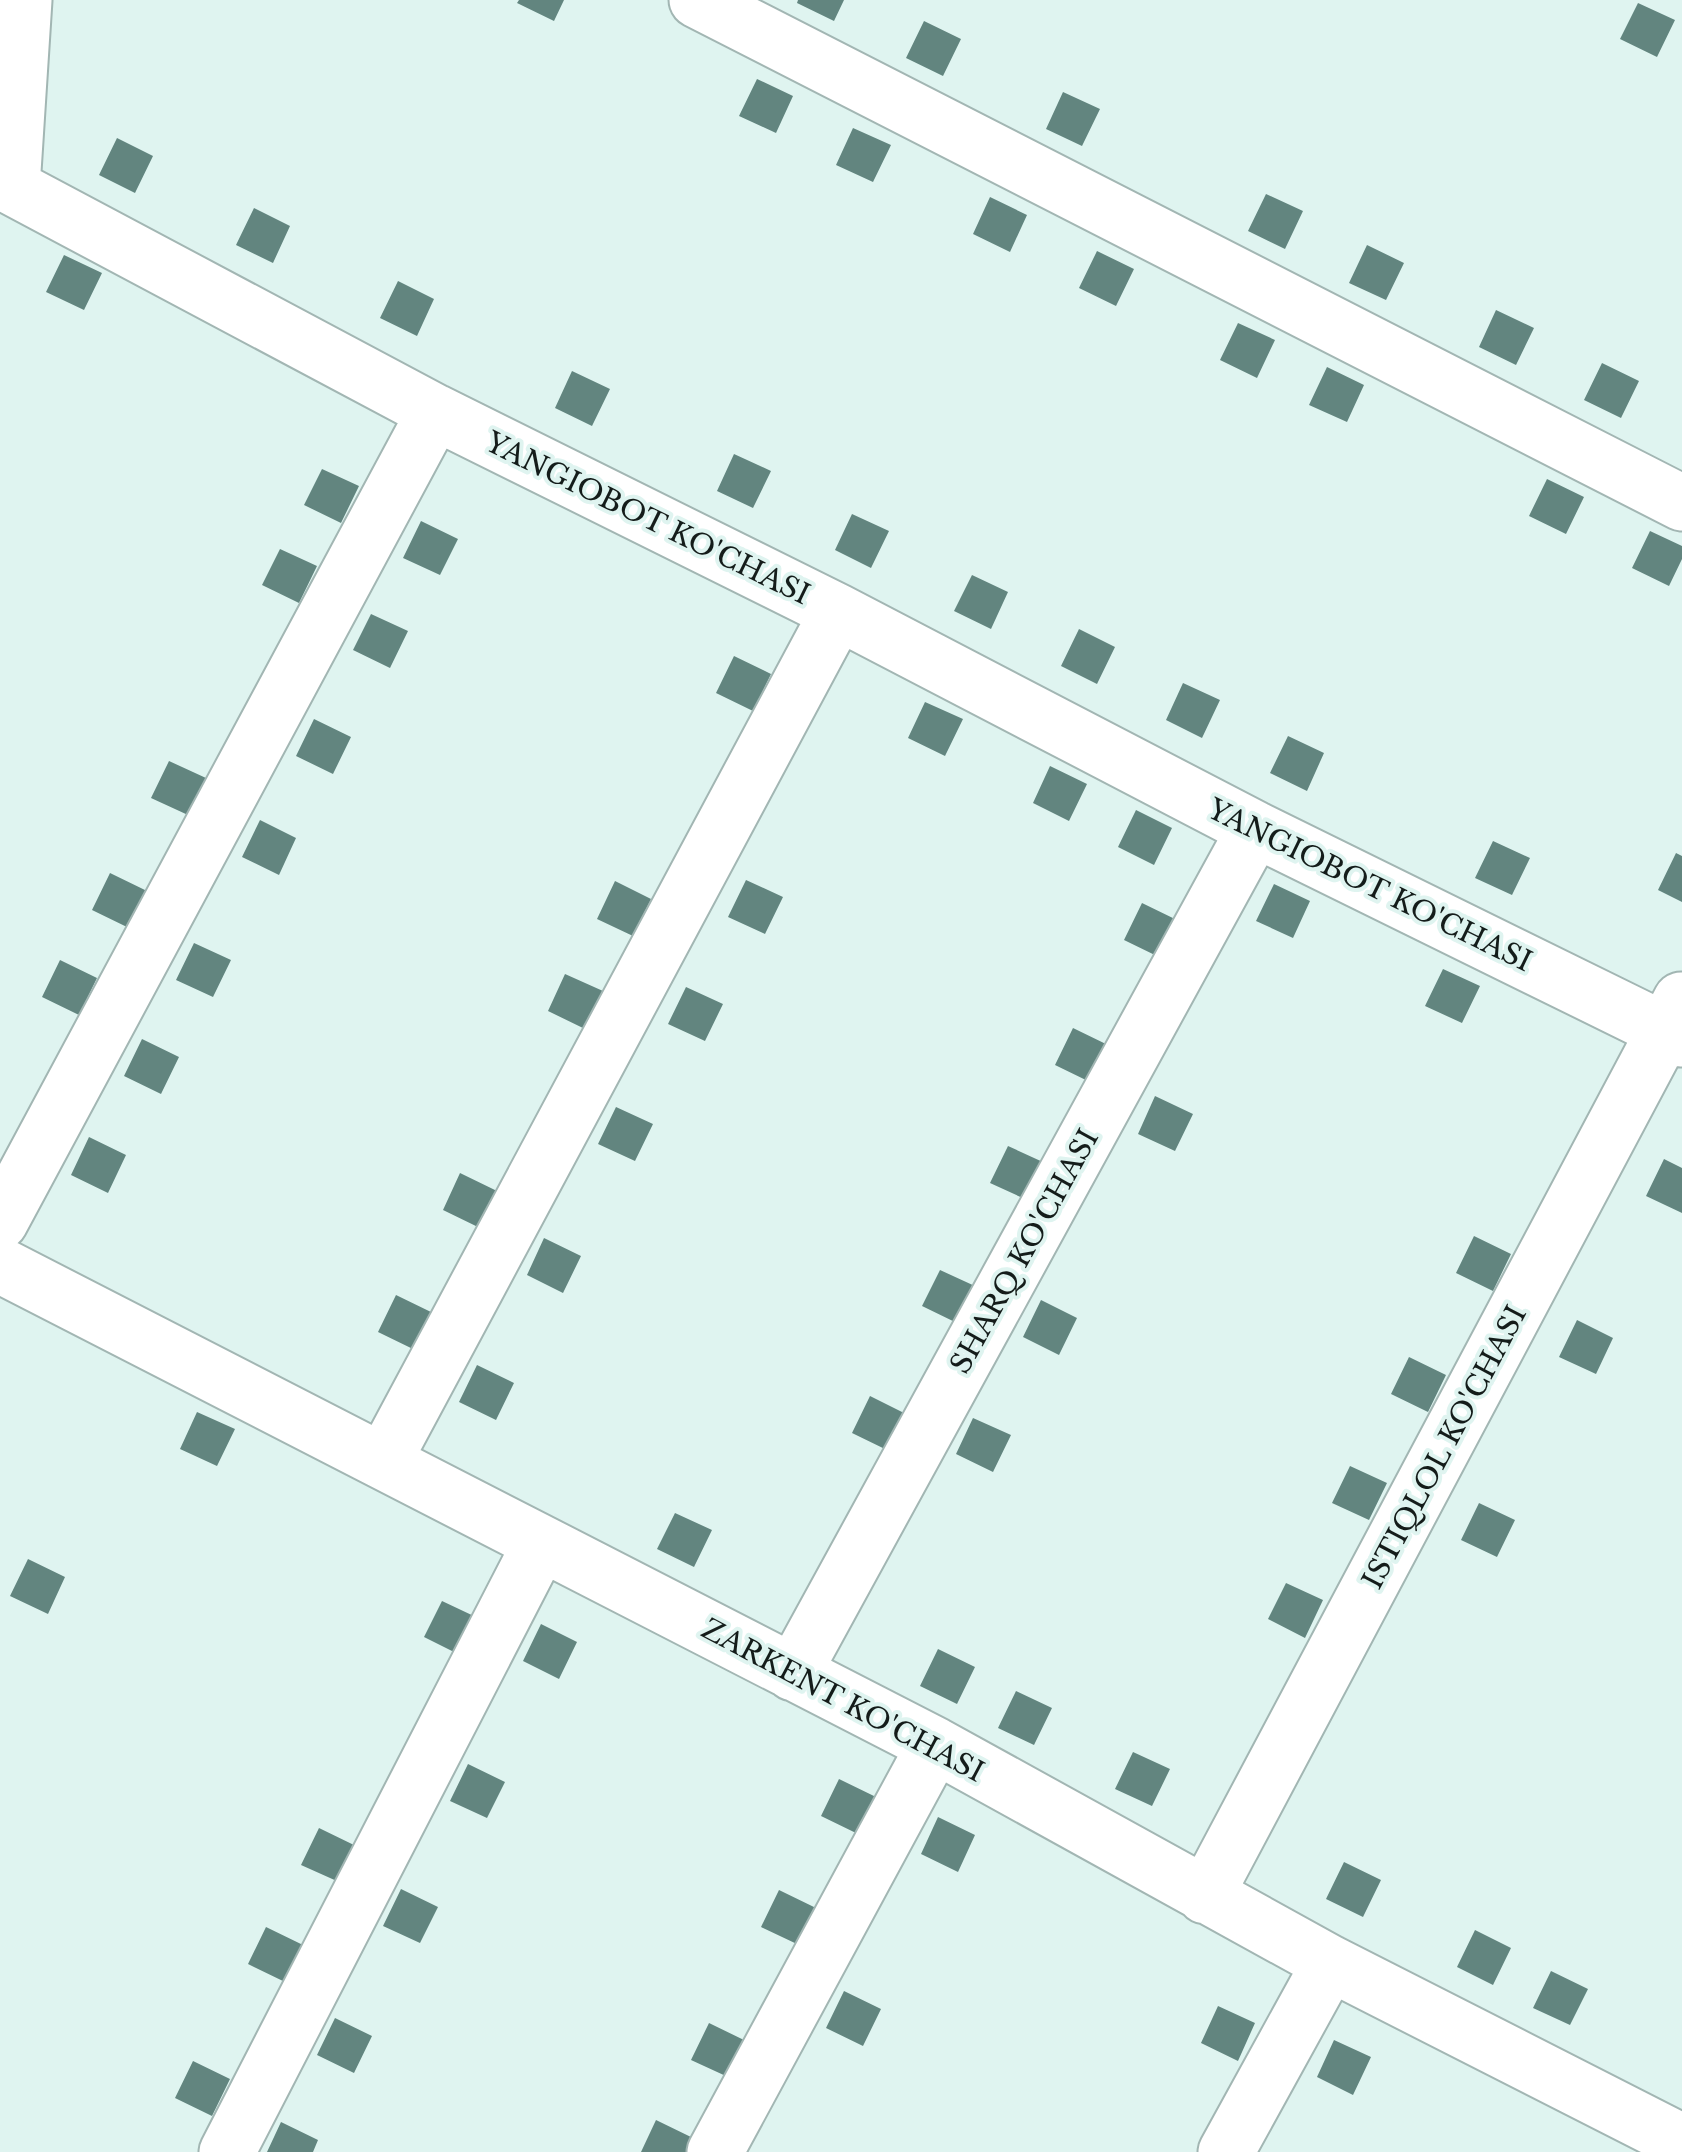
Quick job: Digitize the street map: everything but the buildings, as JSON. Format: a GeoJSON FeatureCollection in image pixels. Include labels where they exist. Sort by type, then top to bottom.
{"type":"FeatureCollection","features":[{"type":"Feature","properties":{"kind":"street","name":"YANGIOBOT KO'CHASI"},"geometry":{"type":"LineString","coordinates":[[24,0],[12,186],[435,412],[838,612],[1255,829],[1676,1022]]}},
{"type":"Feature","properties":{"kind":"street"},"geometry":{"type":"LineString","coordinates":[[697,0],[1682,503]]}},
{"type":"Feature","properties":{"kind":"street"},"geometry":{"type":"LineString","coordinates":[[0,1222],[435,412]]}},
{"type":"Feature","properties":{"kind":"street"},"geometry":{"type":"LineString","coordinates":[[384,1460],[838,612]]}},
{"type":"Feature","properties":{"kind":"street","name":"SHARQ KO'CHASI"},"geometry":{"type":"LineString","coordinates":[[792,1673],[1255,829]]}},
{"type":"Feature","properties":{"kind":"street","name":"ISTIQLOL KO'CHASI"},"geometry":{"type":"LineString","coordinates":[[1205,1896],[1676,1022]]}},
{"type":"Feature","properties":{"kind":"street","name":"ZARKENT KO'CHASI"},"geometry":{"type":"LineString","coordinates":[[0,1265],[935,1745],[1330,1963],[1682,2142]]}},
{"type":"Feature","properties":{"kind":"street"},"geometry":{"type":"LineString","coordinates":[[227,2152],[541,1543]]}},
{"type":"Feature","properties":{"kind":"street"},"geometry":{"type":"LineString","coordinates":[[716,2152],[935,1745]]}},
{"type":"Feature","properties":{"kind":"street"},"geometry":{"type":"LineString","coordinates":[[1226,2152],[1330,1963]]}}]}
